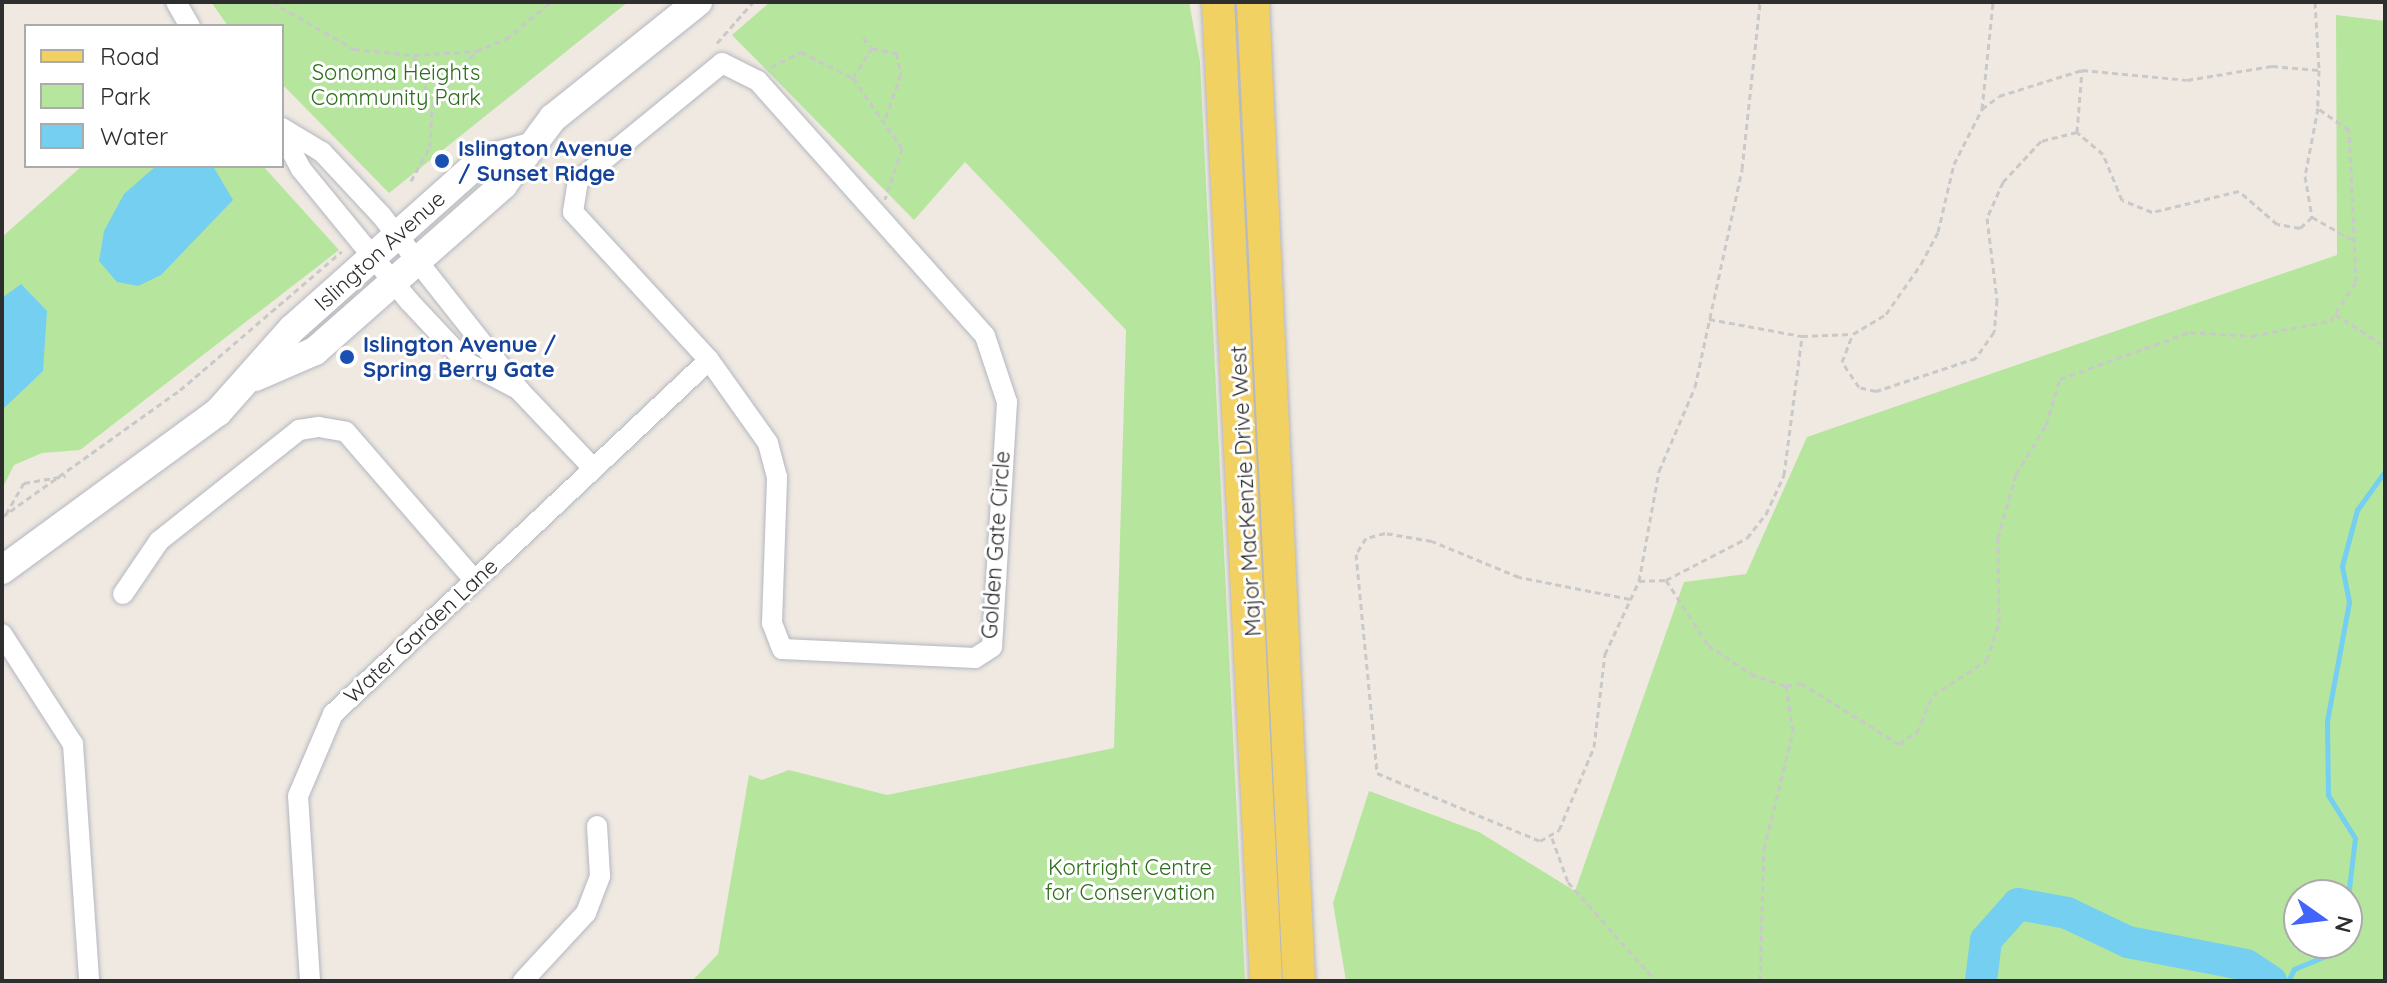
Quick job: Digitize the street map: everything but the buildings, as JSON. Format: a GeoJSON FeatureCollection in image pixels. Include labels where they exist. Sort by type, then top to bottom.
{"type":"FeatureCollection","features":[{"type":"Feature","properties":{"kind":"main road","name":"Islington Avenue"},"geometry":{"type":"LineString","coordinates":[[247,380],[315,351],[503,185],[553,118],[698,2]]}},
{"type":"Feature","properties":{"kind":"main road","name":"Major MacKenzie Drive West"},"geometry":{"type":"LineString","coordinates":[[1218,2],[1266,981]]}},
{"type":"Feature","properties":{"kind":"main road","name":"Major MacKenzie Drive West"},"geometry":{"type":"LineString","coordinates":[[1253,2],[1299,981]]}},
{"type":"Feature","properties":{"kind":"main road","name":"Islington Avenue"},"geometry":{"type":"LineString","coordinates":[[2,570],[157,460],[482,160],[530,147]]}},
{"type":"Feature","properties":{"kind":"street"},"geometry":{"type":"LineString","coordinates":[[176,2],[189,24]]}},
{"type":"Feature","properties":{"kind":"street","name":"Golden Gate Circle"},"geometry":{"type":"LineString","coordinates":[[722,63],[758,81],[879,209],[985,336],[1007,402],[992,647],[975,658],[782,649],[772,623],[777,477],[768,443],[709,360],[573,212],[578,181],[722,63]]}},
{"type":"Feature","properties":{"kind":"street"},"geometry":{"type":"LineString","coordinates":[[284,132],[322,152],[397,236],[519,390],[593,468]]}},
{"type":"Feature","properties":{"kind":"street"},"geometry":{"type":"LineString","coordinates":[[284,135],[301,169],[466,362],[519,390]]}},
{"type":"Feature","properties":{"kind":"street","name":"Water Garden Lane"},"geometry":{"type":"LineString","coordinates":[[310,981],[298,796],[311,752],[333,714],[709,360]]}},
{"type":"Feature","properties":{"kind":"street"},"geometry":{"type":"LineString","coordinates":[[123,594],[159,541],[299,430],[319,427],[346,432],[475,581]]}},
{"type":"Feature","properties":{"kind":"street"},"geometry":{"type":"LineString","coordinates":[[2,634],[73,744],[89,981]]}},
{"type":"Feature","properties":{"kind":"street"},"geometry":{"type":"LineString","coordinates":[[523,981],[591,904],[600,876],[597,826]]}},
{"type":"Feature","properties":{"kind":"path"},"geometry":{"type":"LineString","coordinates":[[272,2],[354,49],[414,55],[476,51],[506,39],[551,2]]}},
{"type":"Feature","properties":{"kind":"path"},"geometry":{"type":"LineString","coordinates":[[717,43],[753,2]]}},
{"type":"Feature","properties":{"kind":"path"},"geometry":{"type":"LineString","coordinates":[[1656,981],[1568,882],[1552,838],[1594,747],[1605,654],[1639,581],[1659,471],[1695,387],[1742,169],[1760,2]]}},
{"type":"Feature","properties":{"kind":"path"},"geometry":{"type":"LineString","coordinates":[[1709,319],[1802,336],[1853,334],[1886,314],[1921,264],[1938,232],[1942,193],[1982,109],[1993,2]]}},
{"type":"Feature","properties":{"kind":"path"},"geometry":{"type":"LineString","coordinates":[[2312,217],[2305,176],[2318,108],[2315,2]]}},
{"type":"Feature","properties":{"kind":"path"},"geometry":{"type":"LineString","coordinates":[[863,38],[872,48],[889,48],[901,63],[890,97],[894,109],[884,121]]}},
{"type":"Feature","properties":{"kind":"path"},"geometry":{"type":"LineString","coordinates":[[853,78],[872,48]]}},
{"type":"Feature","properties":{"kind":"path"},"geometry":{"type":"LineString","coordinates":[[432,105],[476,51]]}},
{"type":"Feature","properties":{"kind":"path"},"geometry":{"type":"LineString","coordinates":[[769,70],[779,58],[801,52],[853,78],[884,121],[902,162],[879,209]]}},
{"type":"Feature","properties":{"kind":"path"},"geometry":{"type":"LineString","coordinates":[[411,181],[430,147],[432,105],[414,55]]}},
{"type":"Feature","properties":{"kind":"path"},"geometry":{"type":"LineString","coordinates":[[1982,109],[2041,79],[2082,70],[2187,80],[2272,66],[2319,70]]}},
{"type":"Feature","properties":{"kind":"path"},"geometry":{"type":"LineString","coordinates":[[2077,132],[2082,70]]}},
{"type":"Feature","properties":{"kind":"path"},"geometry":{"type":"LineString","coordinates":[[1666,580],[1708,645],[1751,674],[1786,686],[1801,683],[1899,744],[1917,732],[1933,695],[1987,660],[1999,623],[1998,538],[2016,474],[2046,425],[2060,379],[2190,332],[2252,336],[2335,314],[2356,282],[2349,130],[2318,108]]}},
{"type":"Feature","properties":{"kind":"path"},"geometry":{"type":"LineString","coordinates":[[1853,334],[1842,362],[1859,387],[1876,391],[1976,358],[1994,332],[1987,218],[1998,194],[2041,141],[2077,132]]}},
{"type":"Feature","properties":{"kind":"path"},"geometry":{"type":"LineString","coordinates":[[2077,132],[2103,154],[2122,200],[2152,212],[2239,191],[2277,224],[2300,228],[2312,217]]}},
{"type":"Feature","properties":{"kind":"path"},"geometry":{"type":"LineString","coordinates":[[2312,217],[2353,240]]}},
{"type":"Feature","properties":{"kind":"path"},"geometry":{"type":"LineString","coordinates":[[4,516],[65,476],[180,390],[345,249]]}},
{"type":"Feature","properties":{"kind":"path"},"geometry":{"type":"LineString","coordinates":[[2335,314],[2385,346]]}},
{"type":"Feature","properties":{"kind":"path"},"geometry":{"type":"LineString","coordinates":[[1639,581],[1666,580],[1747,538],[1766,514],[1784,475],[1802,336]]}},
{"type":"Feature","properties":{"kind":"path"},"geometry":{"type":"LineString","coordinates":[[4,516],[24,483],[65,476]]}},
{"type":"Feature","properties":{"kind":"path"},"geometry":{"type":"LineString","coordinates":[[1552,838],[1540,841],[1377,773],[1356,554],[1366,538],[1385,533],[1416,538],[1519,577],[1630,599]]}},
{"type":"Feature","properties":{"kind":"path"},"geometry":{"type":"LineString","coordinates":[[1760,981],[1764,849],[1793,731],[1786,686]]}},
{"type":"Feature","properties":{"kind":"green space","name":"Sonoma Heights Community Park"},"geometry":{"type":"Polygon","coordinates":[[[211,2],[628,2],[389,193],[284,86],[284,24],[227,24],[211,2]]]}},
{"type":"Feature","properties":{"kind":"green space","name":"Kortright Centre for Conservation"},"geometry":{"type":"Polygon","coordinates":[[[770,2],[1189,2],[1200,62],[1245,981],[692,981],[718,954],[749,775],[762,780],[789,770],[887,795],[1114,748],[1126,330],[965,162],[914,220],[732,35],[770,2]]]}},
{"type":"Feature","properties":{"kind":"green space"},"geometry":{"type":"Polygon","coordinates":[[[2336,15],[2385,21],[2385,981],[1346,981],[1333,903],[1369,791],[1479,832],[1575,891],[1684,582],[1746,574],[1807,437],[2337,255],[2336,15]]]}},
{"type":"Feature","properties":{"kind":"green space"},"geometry":{"type":"Polygon","coordinates":[[[80,168],[265,168],[339,250],[80,450],[42,453],[14,465],[2,489],[2,237],[80,168]]]}},
{"type":"Feature","properties":{"kind":"water"},"geometry":{"type":"Polygon","coordinates":[[[154,168],[214,168],[233,200],[161,275],[138,286],[117,282],[99,261],[104,231],[124,194],[154,168]]]}},
{"type":"Feature","properties":{"kind":"water"},"geometry":{"type":"Polygon","coordinates":[[[21,284],[47,311],[43,371],[2,410],[2,298],[21,284]]]}},
{"type":"Feature","properties":{"kind":"waterway"},"geometry":{"type":"LineString","coordinates":[[2350,879],[2355,838],[2328,795],[2327,721],[2349,602],[2342,566],[2357,510],[2385,471]]}},
{"type":"Feature","properties":{"kind":"waterway"},"geometry":{"type":"LineString","coordinates":[[1981,981],[1986,940],[2018,904],[2067,913],[2128,942],[2246,965],[2271,981]]}},
{"type":"Feature","properties":{"kind":"waterway"},"geometry":{"type":"LineString","coordinates":[[2288,981],[2294,969],[2318,959]]}},
{"type":"Feature","properties":{"kind":"place","name":"Islington Avenue / Sunset Ridge"},"geometry":{"type":"Point","coordinates":[442,161]}},
{"type":"Feature","properties":{"kind":"place","name":"Islington Avenue / Spring Berry Gate"},"geometry":{"type":"Point","coordinates":[347,357]}}]}
